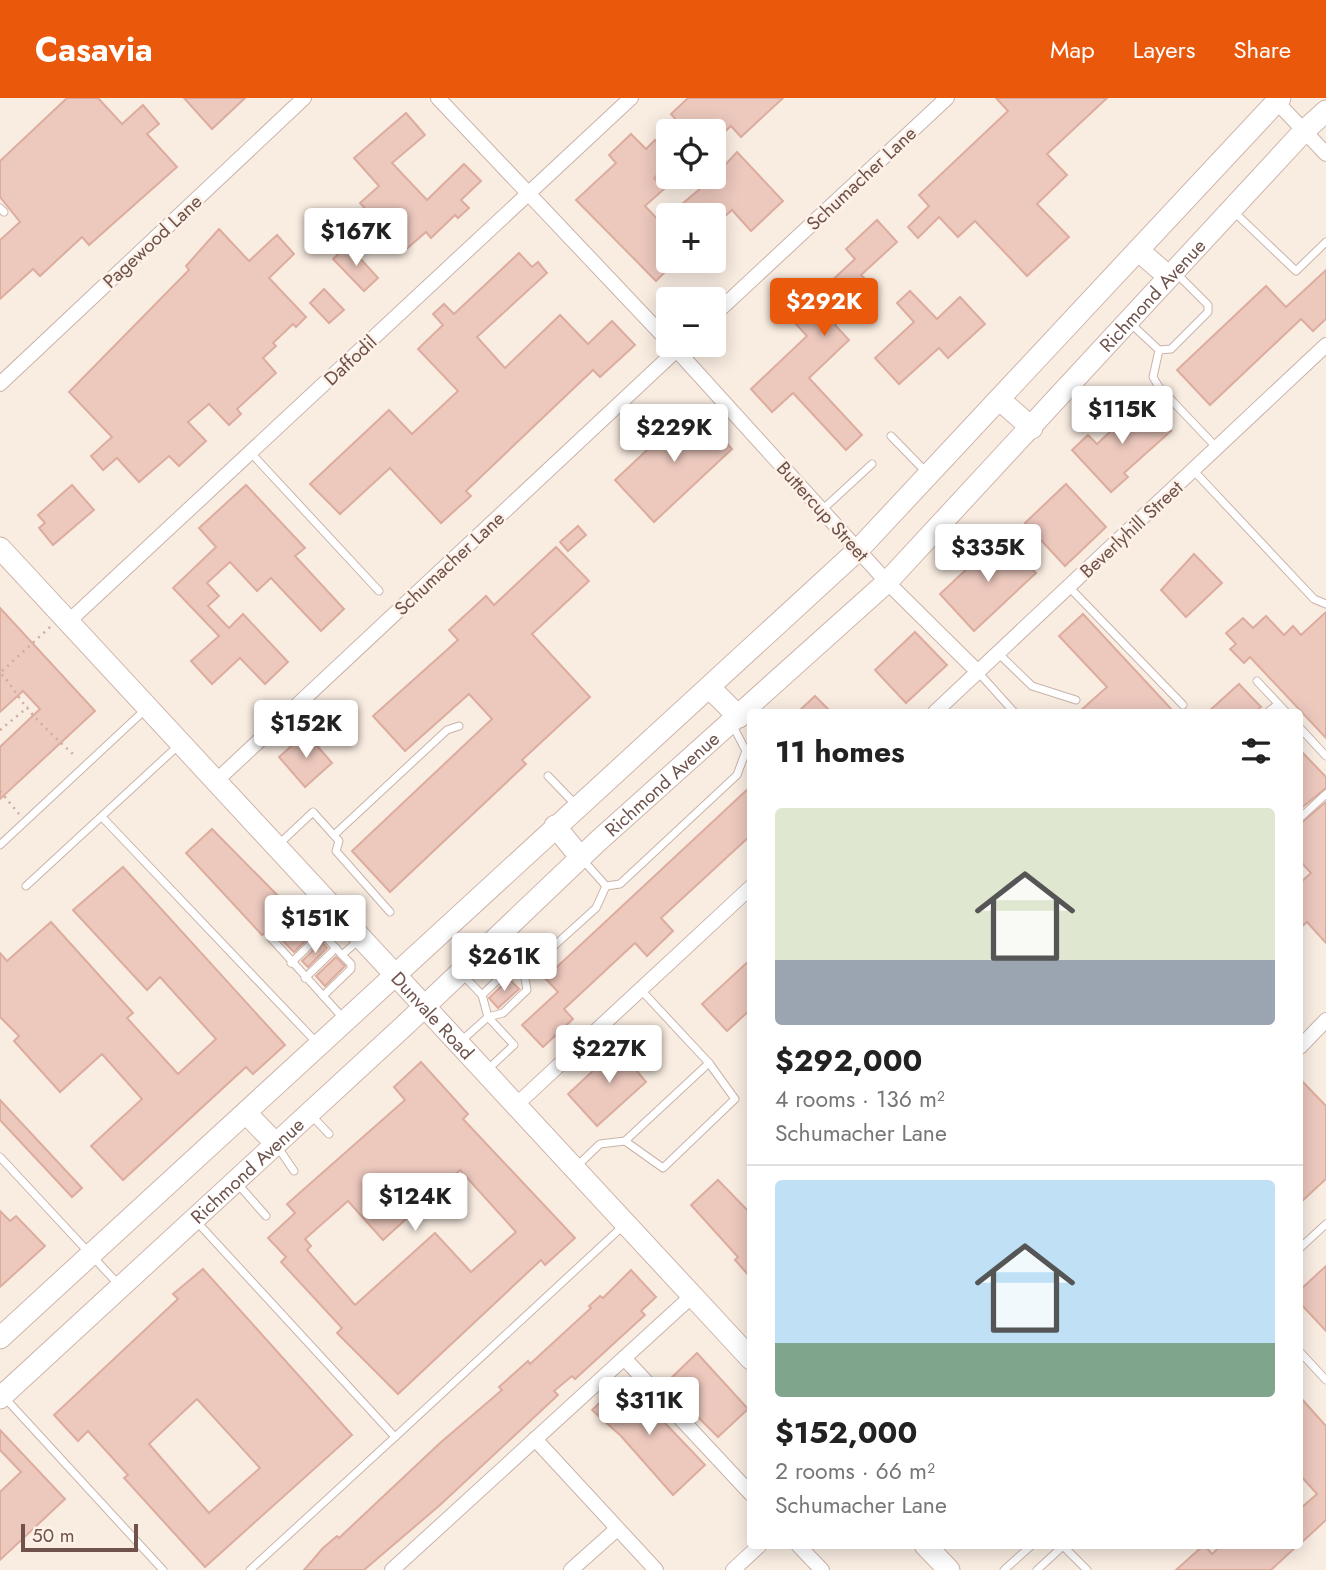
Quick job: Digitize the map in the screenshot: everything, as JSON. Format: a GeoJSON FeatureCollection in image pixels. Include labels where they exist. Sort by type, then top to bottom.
{"type":"FeatureCollection","features":[{"type":"Feature","properties":{"kind":"main road","name":"Richmond Avenue"},"geometry":{"type":"LineString","coordinates":[[0,1338],[858,550],[1276,99]]}},
{"type":"Feature","properties":{"kind":"main road","name":"Richmond Avenue"},"geometry":{"type":"LineString","coordinates":[[748,709],[887,582],[1032,428],[1231,209],[1326,111]]}},
{"type":"Feature","properties":{"kind":"main road"},"geometry":{"type":"LineString","coordinates":[[1138,250],[1171,274]]}},
{"type":"Feature","properties":{"kind":"main road"},"geometry":{"type":"LineString","coordinates":[[999,398],[1032,428]]}},
{"type":"Feature","properties":{"kind":"main road","name":"Dunvale Road"},"geometry":{"type":"LineString","coordinates":[[0,548],[457,1044],[747,1352]]}},
{"type":"Feature","properties":{"kind":"main road"},"geometry":{"type":"LineString","coordinates":[[710,688],[736,720]]}},
{"type":"Feature","properties":{"kind":"main road","name":"Richmond Avenue"},"geometry":{"type":"LineString","coordinates":[[2,1397],[461,972],[580,858],[747,710]]}},
{"type":"Feature","properties":{"kind":"main road"},"geometry":{"type":"LineString","coordinates":[[555,826],[580,858]]}},
{"type":"Feature","properties":{"kind":"main road"},"geometry":{"type":"LineString","coordinates":[[246,1112],[276,1144]]}},
{"type":"Feature","properties":{"kind":"main road"},"geometry":{"type":"LineString","coordinates":[[929,1549],[949,1570]]}},
{"type":"Feature","properties":{"kind":"street","name":"Pagewood Lane"},"geometry":{"type":"LineString","coordinates":[[0,384],[304,98]]}},
{"type":"Feature","properties":{"kind":"street","name":"Buttercup Street"},"geometry":{"type":"LineString","coordinates":[[438,98],[656,325]]}},
{"type":"Feature","properties":{"kind":"street","name":"Daffodil"},"geometry":{"type":"LineString","coordinates":[[65,618],[250,452],[631,98]]}},
{"type":"Feature","properties":{"kind":"street","name":"Schumacher Lane"},"geometry":{"type":"LineString","coordinates":[[726,304],[947,98]]}},
{"type":"Feature","properties":{"kind":"street"},"geometry":{"type":"LineString","coordinates":[[1276,99],[1326,154]]}},
{"type":"Feature","properties":{"kind":"street","name":"Beverlyhill Street"},"geometry":{"type":"LineString","coordinates":[[938,709],[1326,345]]}},
{"type":"Feature","properties":{"kind":"street","name":"Schumacher Lane"},"geometry":{"type":"LineString","coordinates":[[216,781],[662,357]]}},
{"type":"Feature","properties":{"kind":"street","name":"Buttercup Street"},"geometry":{"type":"LineString","coordinates":[[686,357],[887,582],[978,672]]}},
{"type":"Feature","properties":{"kind":"street"},"geometry":{"type":"LineString","coordinates":[[515,1106],[747,891]]}},
{"type":"Feature","properties":{"kind":"street"},"geometry":{"type":"LineString","coordinates":[[1303,1044],[1326,1020]]}},
{"type":"Feature","properties":{"kind":"street"},"geometry":{"type":"LineString","coordinates":[[392,1570],[692,1296]]}},
{"type":"Feature","properties":{"kind":"street"},"geometry":{"type":"LineString","coordinates":[[624,1358],[747,1490]]}},
{"type":"Feature","properties":{"kind":"street"},"geometry":{"type":"LineString","coordinates":[[535,1439],[656,1570]]}},
{"type":"Feature","properties":{"kind":"street"},"geometry":{"type":"LineString","coordinates":[[571,1570],[617,1528]]}},
{"type":"Feature","properties":{"kind":"street"},"geometry":{"type":"LineString","coordinates":[[733,1570],[756,1549]]}},
{"type":"Feature","properties":{"kind":"street"},"geometry":{"type":"LineString","coordinates":[[802,1549],[822,1570]]}},
{"type":"Feature","properties":{"kind":"lane"},"geometry":{"type":"LineString","coordinates":[[1231,209],[1296,271],[1326,242]]}},
{"type":"Feature","properties":{"kind":"lane"},"geometry":{"type":"LineString","coordinates":[[1128,322],[1159,350],[1171,349],[1208,312],[1208,305],[1171,274]]}},
{"type":"Feature","properties":{"kind":"lane"},"geometry":{"type":"LineString","coordinates":[[1159,350],[1153,377],[1159,387],[1218,449]]}},
{"type":"Feature","properties":{"kind":"lane"},"geometry":{"type":"LineString","coordinates":[[891,436],[928,474]]}},
{"type":"Feature","properties":{"kind":"lane"},"geometry":{"type":"LineString","coordinates":[[250,452],[379,591]]}},
{"type":"Feature","properties":{"kind":"lane"},"geometry":{"type":"LineString","coordinates":[[822,509],[872,464]]}},
{"type":"Feature","properties":{"kind":"lane"},"geometry":{"type":"LineString","coordinates":[[1194,471],[1314,599],[1326,604]]}},
{"type":"Feature","properties":{"kind":"lane"},"geometry":{"type":"LineString","coordinates":[[1069,587],[1183,705]]}},
{"type":"Feature","properties":{"kind":"lane"},"geometry":{"type":"LineString","coordinates":[[998,653],[1032,686],[1076,700]]}},
{"type":"Feature","properties":{"kind":"lane"},"geometry":{"type":"LineString","coordinates":[[978,672],[1011,709]]}},
{"type":"Feature","properties":{"kind":"lane"},"geometry":{"type":"LineString","coordinates":[[1257,681],[1283,709]]}},
{"type":"Feature","properties":{"kind":"lane"},"geometry":{"type":"LineString","coordinates":[[1272,709],[1278,704]]}},
{"type":"Feature","properties":{"kind":"lane"},"geometry":{"type":"LineString","coordinates":[[0,845],[148,708]]}},
{"type":"Feature","properties":{"kind":"lane"},"geometry":{"type":"LineString","coordinates":[[606,886],[621,884],[737,775],[746,751],[736,720]]}},
{"type":"Feature","properties":{"kind":"lane"},"geometry":{"type":"LineString","coordinates":[[334,835],[447,730],[459,726]]}},
{"type":"Feature","properties":{"kind":"lane"},"geometry":{"type":"LineString","coordinates":[[1303,731],[1326,756]]}},
{"type":"Feature","properties":{"kind":"lane"},"geometry":{"type":"LineString","coordinates":[[26,886],[181,744]]}},
{"type":"Feature","properties":{"kind":"lane"},"geometry":{"type":"LineString","coordinates":[[548,776],[577,806]]}},
{"type":"Feature","properties":{"kind":"lane"},"geometry":{"type":"LineString","coordinates":[[1303,815],[1326,794]]}},
{"type":"Feature","properties":{"kind":"lane"},"geometry":{"type":"LineString","coordinates":[[276,846],[313,812],[339,841],[336,851],[390,912]]}},
{"type":"Feature","properties":{"kind":"lane"},"geometry":{"type":"LineString","coordinates":[[102,817],[319,1046]]}},
{"type":"Feature","properties":{"kind":"lane"},"geometry":{"type":"LineString","coordinates":[[580,858],[606,886]]}},
{"type":"Feature","properties":{"kind":"lane"},"geometry":{"type":"LineString","coordinates":[[524,972],[596,908],[606,886]]}},
{"type":"Feature","properties":{"kind":"lane"},"geometry":{"type":"LineString","coordinates":[[313,923],[331,906]]}},
{"type":"Feature","properties":{"kind":"lane"},"geometry":{"type":"LineString","coordinates":[[323,996],[351,969],[351,964],[299,910],[271,938],[346,1022]]}},
{"type":"Feature","properties":{"kind":"lane"},"geometry":{"type":"LineString","coordinates":[[291,963],[322,933]]}},
{"type":"Feature","properties":{"kind":"lane"},"geometry":{"type":"LineString","coordinates":[[342,955],[361,938]]}},
{"type":"Feature","properties":{"kind":"lane"},"geometry":{"type":"LineString","coordinates":[[488,946],[510,968],[524,972]]}},
{"type":"Feature","properties":{"kind":"lane"},"geometry":{"type":"LineString","coordinates":[[305,978],[336,948]]}},
{"type":"Feature","properties":{"kind":"lane"},"geometry":{"type":"LineString","coordinates":[[482,995],[510,968]]}},
{"type":"Feature","properties":{"kind":"lane"},"geometry":{"type":"LineString","coordinates":[[461,972],[482,995],[488,1017],[514,1045],[484,1073]]}},
{"type":"Feature","properties":{"kind":"lane"},"geometry":{"type":"LineString","coordinates":[[457,1044],[488,1017],[503,1013],[527,990],[524,972]]}},
{"type":"Feature","properties":{"kind":"lane"},"geometry":{"type":"LineString","coordinates":[[625,1141],[663,1168],[735,1099],[709,1063],[641,989]]}},
{"type":"Feature","properties":{"kind":"lane"},"geometry":{"type":"LineString","coordinates":[[574,1169],[600,1144],[625,1141],[709,1063]]}},
{"type":"Feature","properties":{"kind":"lane"},"geometry":{"type":"LineString","coordinates":[[309,1113],[329,1134]]}},
{"type":"Feature","properties":{"kind":"lane"},"geometry":{"type":"LineString","coordinates":[[276,1144],[294,1171]]}},
{"type":"Feature","properties":{"kind":"lane"},"geometry":{"type":"LineString","coordinates":[[0,1157],[120,1287]]}},
{"type":"Feature","properties":{"kind":"lane"},"geometry":{"type":"LineString","coordinates":[[236,1181],[266,1216]]}},
{"type":"Feature","properties":{"kind":"lane"},"geometry":{"type":"LineString","coordinates":[[194,1219],[395,1437]]}},
{"type":"Feature","properties":{"kind":"lane"},"geometry":{"type":"LineString","coordinates":[[250,1570],[625,1224]]}},
{"type":"Feature","properties":{"kind":"lane"},"geometry":{"type":"LineString","coordinates":[[1303,1245],[1326,1224]]}},
{"type":"Feature","properties":{"kind":"lane"},"geometry":{"type":"LineString","coordinates":[[1303,1355],[1326,1380]]}},
{"type":"Feature","properties":{"kind":"lane"},"geometry":{"type":"LineString","coordinates":[[2,1397],[163,1570]]}},
{"type":"Feature","properties":{"kind":"lane"},"geometry":{"type":"LineString","coordinates":[[1004,1570],[1028,1549]]}},
{"type":"Feature","properties":{"kind":"lane"},"geometry":{"type":"LineString","coordinates":[[1037,1570],[1059,1549]]}},
{"type":"Feature","properties":{"kind":"lane"},"geometry":{"type":"LineString","coordinates":[[1065,1549],[1087,1570]]}},
{"type":"Feature","properties":{"kind":"path"},"geometry":{"type":"LineString","coordinates":[[65,618],[0,673],[14,685],[19,698],[27,707],[86,766]]}},
{"type":"Feature","properties":{"kind":"path"},"geometry":{"type":"LineString","coordinates":[[0,730],[27,707]]}},
{"type":"Feature","properties":{"kind":"path"},"geometry":{"type":"LineString","coordinates":[[0,791],[26,822]]}},
{"type":"Feature","properties":{"kind":"building"},"geometry":{"type":"Polygon","coordinates":[[[67,98],[98,98],[122,124],[143,105],[159,124],[147,134],[177,167],[89,245],[82,237],[40,276],[33,269],[0,299],[0,240],[20,222],[0,197],[0,161],[67,98]]]}},
{"type":"Feature","properties":{"kind":"building"},"geometry":{"type":"Polygon","coordinates":[[[184,98],[245,98],[212,129],[184,98]]]}},
{"type":"Feature","properties":{"kind":"building"},"geometry":{"type":"Polygon","coordinates":[[[688,98],[783,98],[741,137],[731,126],[726,131],[726,119],[675,119],[671,114],[688,98]]]}},
{"type":"Feature","properties":{"kind":"building"},"geometry":{"type":"Polygon","coordinates":[[[996,98],[1107,98],[1047,154],[1067,175],[1037,204],[1069,237],[1027,276],[975,221],[958,237],[939,217],[918,238],[908,227],[929,206],[919,195],[1008,111],[996,98]]]}},
{"type":"Feature","properties":{"kind":"building"},"geometry":{"type":"Polygon","coordinates":[[[406,113],[425,135],[392,163],[427,200],[464,164],[481,181],[461,200],[469,208],[458,218],[455,215],[431,238],[426,232],[404,251],[360,203],[379,186],[354,158],[406,113]]]}},
{"type":"Feature","properties":{"kind":"building"},"geometry":{"type":"Polygon","coordinates":[[[631,134],[646,149],[656,141],[654,178],[656,189],[664,189],[645,206],[656,218],[656,273],[664,273],[656,281],[576,200],[616,163],[609,155],[631,134]]]}},
{"type":"Feature","properties":{"kind":"building"},"geometry":{"type":"Polygon","coordinates":[[[737,152],[783,201],[751,231],[732,210],[726,215],[726,203],[683,203],[700,189],[726,189],[726,164],[737,152]]]}},
{"type":"Feature","properties":{"kind":"building"},"geometry":{"type":"Polygon","coordinates":[[[877,220],[897,242],[861,275],[867,281],[856,292],[863,299],[835,325],[849,340],[809,378],[862,435],[846,450],[793,393],[772,412],[751,389],[807,336],[782,309],[802,290],[811,300],[855,259],[846,249],[877,220]]]}},
{"type":"Feature","properties":{"kind":"building"},"geometry":{"type":"Polygon","coordinates":[[[219,229],[249,261],[277,235],[294,254],[269,278],[306,317],[296,327],[293,324],[273,343],[276,346],[263,358],[276,373],[237,409],[241,414],[229,425],[209,404],[188,422],[206,441],[179,466],[169,456],[139,482],[117,458],[103,470],[91,456],[112,437],[69,392],[189,270],[186,266],[219,229]]]}},
{"type":"Feature","properties":{"kind":"building"},"geometry":{"type":"Polygon","coordinates":[[[348,245],[378,278],[364,291],[333,259],[348,245]]]}},
{"type":"Feature","properties":{"kind":"building"},"geometry":{"type":"Polygon","coordinates":[[[519,253],[532,267],[538,262],[547,273],[477,337],[505,368],[560,315],[588,344],[612,321],[635,345],[600,377],[593,370],[466,491],[471,496],[441,523],[390,468],[340,514],[310,484],[389,410],[412,434],[458,391],[418,349],[443,325],[433,314],[444,304],[454,314],[519,253]]]}},
{"type":"Feature","properties":{"kind":"building"},"geometry":{"type":"Polygon","coordinates":[[[1326,270],[1326,319],[1313,331],[1301,319],[1210,405],[1177,370],[1266,286],[1286,307],[1326,270]]]}},
{"type":"Feature","properties":{"kind":"building"},"geometry":{"type":"Polygon","coordinates":[[[324,289],[344,310],[329,323],[310,303],[324,289]]]}},
{"type":"Feature","properties":{"kind":"building"},"geometry":{"type":"Polygon","coordinates":[[[910,291],[937,319],[960,297],[985,324],[948,358],[939,348],[899,384],[875,358],[914,322],[897,303],[910,291]]]}},
{"type":"Feature","properties":{"kind":"building"},"geometry":{"type":"Polygon","coordinates":[[[1143,401],[1171,431],[1124,473],[1128,477],[1111,492],[1072,450],[1088,435],[1097,444],[1143,401]]]}},
{"type":"Feature","properties":{"kind":"building"},"geometry":{"type":"Polygon","coordinates":[[[693,407],[732,449],[654,522],[615,480],[693,407]]]}},
{"type":"Feature","properties":{"kind":"building"},"geometry":{"type":"Polygon","coordinates":[[[1066,484],[1106,527],[1065,566],[1025,523],[1066,484]]]}},
{"type":"Feature","properties":{"kind":"building"},"geometry":{"type":"Polygon","coordinates":[[[72,485],[94,510],[53,545],[39,528],[45,523],[38,515],[72,485]]]}},
{"type":"Feature","properties":{"kind":"building"},"geometry":{"type":"Polygon","coordinates":[[[246,485],[305,548],[295,556],[344,609],[321,631],[271,578],[257,591],[230,562],[207,583],[219,596],[208,606],[229,628],[243,614],[288,662],[265,684],[240,658],[212,684],[191,661],[219,636],[173,588],[216,547],[199,528],[246,485]]]}},
{"type":"Feature","properties":{"kind":"building"},"geometry":{"type":"Polygon","coordinates":[[[578,526],[586,535],[568,551],[560,542],[578,526]]]}},
{"type":"Feature","properties":{"kind":"building"},"geometry":{"type":"Polygon","coordinates":[[[1002,536],[1036,573],[974,631],[940,594],[1002,536]]]}},
{"type":"Feature","properties":{"kind":"building"},"geometry":{"type":"Polygon","coordinates":[[[556,547],[589,581],[532,634],[590,697],[522,760],[526,764],[390,892],[352,851],[492,719],[469,694],[405,751],[373,716],[458,640],[449,630],[486,596],[494,605],[556,547]]]}},
{"type":"Feature","properties":{"kind":"building"},"geometry":{"type":"Polygon","coordinates":[[[1194,554],[1222,583],[1186,617],[1161,590],[1194,554]]]}},
{"type":"Feature","properties":{"kind":"building"},"geometry":{"type":"Polygon","coordinates":[[[0,608],[95,711],[0,799],[0,747],[40,709],[23,691],[0,712],[0,608]]]}},
{"type":"Feature","properties":{"kind":"building"},"geometry":{"type":"Polygon","coordinates":[[[1326,612],[1326,738],[1303,713],[1303,709],[1299,709],[1250,657],[1244,663],[1230,649],[1236,644],[1226,633],[1243,618],[1253,628],[1266,616],[1284,635],[1293,626],[1301,635],[1326,612]]]}},
{"type":"Feature","properties":{"kind":"building"},"geometry":{"type":"Polygon","coordinates":[[[1083,614],[1171,709],[1082,709],[1107,687],[1059,636],[1083,614]]]}},
{"type":"Feature","properties":{"kind":"building"},"geometry":{"type":"Polygon","coordinates":[[[915,632],[947,665],[906,703],[875,670],[915,632]]]}},
{"type":"Feature","properties":{"kind":"building"},"geometry":{"type":"Polygon","coordinates":[[[1239,684],[1261,707],[1259,709],[1211,709],[1239,684]]]}},
{"type":"Feature","properties":{"kind":"building"},"geometry":{"type":"Polygon","coordinates":[[[815,696],[828,709],[801,709],[815,696]]]}},
{"type":"Feature","properties":{"kind":"building"},"geometry":{"type":"Polygon","coordinates":[[[306,733],[332,763],[305,787],[279,757],[306,733]]]}},
{"type":"Feature","properties":{"kind":"building"},"geometry":{"type":"Polygon","coordinates":[[[1303,753],[1326,777],[1326,788],[1303,807],[1303,753]]]}},
{"type":"Feature","properties":{"kind":"building"},"geometry":{"type":"Polygon","coordinates":[[[747,790],[747,839],[661,918],[673,931],[647,956],[635,943],[564,1009],[573,1019],[543,1047],[522,1025],[558,992],[545,978],[747,790]]]}},
{"type":"Feature","properties":{"kind":"building"},"geometry":{"type":"Polygon","coordinates":[[[1326,802],[1326,943],[1307,922],[1303,925],[1303,880],[1311,873],[1303,864],[1303,821],[1326,802]]]}},
{"type":"Feature","properties":{"kind":"building"},"geometry":{"type":"Polygon","coordinates":[[[212,829],[292,910],[262,935],[186,853],[212,829]]]}},
{"type":"Feature","properties":{"kind":"building"},"geometry":{"type":"Polygon","coordinates":[[[123,867],[285,1045],[253,1074],[246,1067],[123,1180],[91,1146],[142,1099],[102,1054],[60,1092],[14,1041],[19,1036],[0,1017],[0,953],[7,961],[51,922],[133,1013],[127,1018],[178,1074],[216,1039],[160,977],[147,990],[73,910],[123,867]]]}},
{"type":"Feature","properties":{"kind":"building"},"geometry":{"type":"Polygon","coordinates":[[[300,919],[313,933],[294,952],[280,938],[300,919]]]}},
{"type":"Feature","properties":{"kind":"building"},"geometry":{"type":"Polygon","coordinates":[[[322,942],[327,948],[308,967],[302,961],[322,942]]]}},
{"type":"Feature","properties":{"kind":"building"},"geometry":{"type":"Polygon","coordinates":[[[336,957],[345,966],[325,986],[316,976],[336,957]]]}},
{"type":"Feature","properties":{"kind":"building"},"geometry":{"type":"Polygon","coordinates":[[[747,963],[747,1013],[727,1031],[702,1004],[747,963]]]}},
{"type":"Feature","properties":{"kind":"building"},"geometry":{"type":"Polygon","coordinates":[[[509,979],[519,989],[498,1008],[489,998],[509,979]]]}},
{"type":"Feature","properties":{"kind":"building"},"geometry":{"type":"Polygon","coordinates":[[[623,1043],[642,1064],[636,1070],[646,1082],[597,1126],[568,1094],[623,1043]]]}},
{"type":"Feature","properties":{"kind":"building"},"geometry":{"type":"Polygon","coordinates":[[[421,1062],[468,1114],[463,1119],[575,1238],[545,1265],[541,1260],[398,1394],[337,1333],[342,1328],[281,1262],[286,1257],[268,1238],[295,1213],[287,1204],[405,1100],[394,1087],[421,1062]],[[460,1170],[383,1240],[348,1201],[305,1239],[311,1246],[307,1250],[355,1305],[435,1233],[471,1272],[516,1232],[460,1170]]]}},
{"type":"Feature","properties":{"kind":"building"},"geometry":{"type":"Polygon","coordinates":[[[1303,1082],[1326,1106],[1326,1179],[1303,1200],[1303,1082]]]}},
{"type":"Feature","properties":{"kind":"building"},"geometry":{"type":"Polygon","coordinates":[[[0,1100],[82,1188],[72,1197],[0,1120],[0,1100]]]}},
{"type":"Feature","properties":{"kind":"building"},"geometry":{"type":"Polygon","coordinates":[[[718,1180],[747,1210],[747,1274],[735,1260],[738,1257],[691,1205],[718,1180]]]}},
{"type":"Feature","properties":{"kind":"building"},"geometry":{"type":"Polygon","coordinates":[[[0,1211],[10,1221],[16,1216],[45,1246],[0,1287],[0,1211]]]}},
{"type":"Feature","properties":{"kind":"building"},"geometry":{"type":"Polygon","coordinates":[[[1326,1266],[1326,1331],[1303,1306],[1303,1287],[1326,1266]]]}},
{"type":"Feature","properties":{"kind":"building"},"geometry":{"type":"Polygon","coordinates":[[[203,1269],[352,1435],[205,1567],[124,1478],[128,1475],[88,1431],[78,1441],[54,1415],[178,1299],[173,1294],[203,1269]],[[197,1399],[149,1444],[209,1513],[260,1468],[197,1399]]]}},
{"type":"Feature","properties":{"kind":"building"},"geometry":{"type":"Polygon","coordinates":[[[631,1270],[656,1297],[641,1311],[645,1315],[575,1379],[572,1376],[554,1391],[558,1395],[440,1505],[364,1570],[304,1570],[323,1548],[337,1536],[339,1538],[440,1443],[502,1390],[499,1387],[528,1361],[530,1364],[591,1308],[589,1306],[600,1296],[603,1298],[631,1270]]]}},
{"type":"Feature","properties":{"kind":"building"},"geometry":{"type":"Polygon","coordinates":[[[697,1353],[747,1410],[718,1437],[665,1384],[697,1353]]]}},
{"type":"Feature","properties":{"kind":"building"},"geometry":{"type":"Polygon","coordinates":[[[624,1380],[705,1465],[673,1495],[621,1436],[592,1410],[624,1380]]]}},
{"type":"Feature","properties":{"kind":"building"},"geometry":{"type":"Polygon","coordinates":[[[1303,1400],[1326,1426],[1326,1520],[1303,1541],[1303,1506],[1317,1494],[1303,1478],[1303,1400]]]}},
{"type":"Feature","properties":{"kind":"building"},"geometry":{"type":"Polygon","coordinates":[[[0,1430],[65,1499],[0,1560],[0,1492],[21,1472],[0,1450],[0,1430]]]}},
{"type":"Feature","properties":{"kind":"building"},"geometry":{"type":"Polygon","coordinates":[[[1200,1549],[1208,1549],[1212,1554],[1218,1549],[1294,1549],[1271,1570],[1176,1570],[1200,1549]]]}}]}
